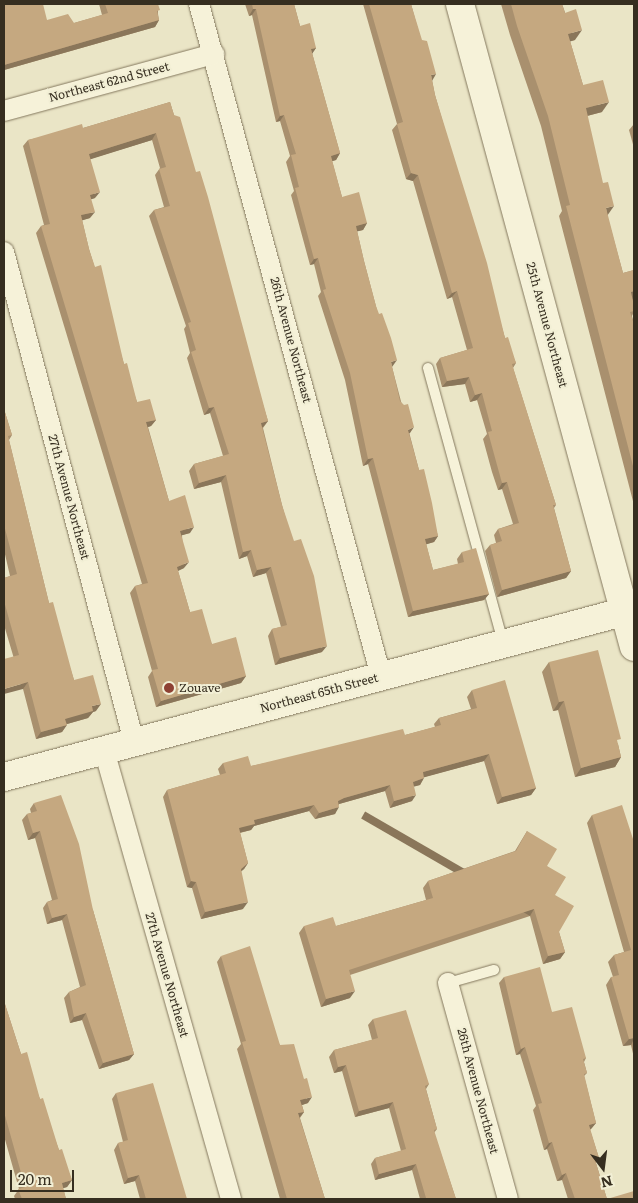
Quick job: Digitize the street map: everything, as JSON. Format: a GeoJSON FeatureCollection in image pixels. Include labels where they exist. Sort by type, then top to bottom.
{"type":"FeatureCollection","features":[{"type":"Feature","properties":{"kind":"main road","name":"25th Avenue Northeast"},"geometry":{"type":"LineString","coordinates":[[460,4],[630,610],[634,647]]}},
{"type":"Feature","properties":{"kind":"main road","name":"Northeast 65th Street"},"geometry":{"type":"LineString","coordinates":[[4,777],[630,610]]}},
{"type":"Feature","properties":{"kind":"street","name":"26th Avenue Northeast"},"geometry":{"type":"LineString","coordinates":[[200,4],[381,676]]}},
{"type":"Feature","properties":{"kind":"street","name":"Northeast 62nd Street"},"geometry":{"type":"LineString","coordinates":[[4,111],[214,54]]}},
{"type":"Feature","properties":{"kind":"street","name":"27th Avenue Northeast"},"geometry":{"type":"LineString","coordinates":[[4,252],[134,742]]}},
{"type":"Feature","properties":{"kind":"street","name":"27th Avenue Northeast"},"geometry":{"type":"LineString","coordinates":[[104,750],[231,1199]]}},
{"type":"Feature","properties":{"kind":"street","name":"26th Avenue Northeast"},"geometry":{"type":"LineString","coordinates":[[448,983],[508,1199]]}},
{"type":"Feature","properties":{"kind":"lane"},"geometry":{"type":"LineString","coordinates":[[428,368],[504,644]]}},
{"type":"Feature","properties":{"kind":"lane"},"geometry":{"type":"LineString","coordinates":[[448,983],[494,970]]}},
{"type":"Feature","properties":{"kind":"building"},"geometry":{"type":"Polygon","coordinates":[[[4,4],[43,4],[47,20],[68,14],[74,23],[108,13],[105,4],[158,4],[160,10],[157,11],[159,20],[4,65],[4,4]]]}},
{"type":"Feature","properties":{"kind":"building"},"geometry":{"type":"Polygon","coordinates":[[[252,4],[294,4],[300,26],[310,23],[316,48],[311,49],[340,153],[331,156],[342,197],[359,192],[367,223],[356,226],[364,261],[376,306],[379,314],[382,313],[391,338],[397,360],[391,362],[400,401],[404,405],[408,404],[414,427],[408,430],[419,470],[424,469],[432,503],[438,536],[425,539],[433,570],[464,562],[462,552],[476,548],[489,594],[413,611],[373,458],[368,459],[350,373],[323,290],[326,289],[318,258],[314,259],[295,188],[299,187],[291,155],[296,154],[284,115],[280,116],[256,9],[253,9],[252,4]]]}},
{"type":"Feature","properties":{"kind":"building"},"geometry":{"type":"Polygon","coordinates":[[[369,4],[411,4],[422,40],[427,41],[436,74],[431,75],[435,95],[487,263],[505,338],[508,337],[516,363],[512,364],[556,505],[553,505],[571,571],[502,590],[490,545],[502,541],[498,529],[519,523],[507,482],[502,483],[488,432],[492,431],[482,393],[475,395],[469,377],[447,381],[440,358],[473,348],[457,291],[452,293],[418,175],[411,173],[397,124],[403,122],[369,4]]]}},
{"type":"Feature","properties":{"kind":"building"},"geometry":{"type":"Polygon","coordinates":[[[511,4],[562,4],[565,13],[576,9],[582,30],[568,34],[583,85],[603,80],[609,102],[586,108],[603,183],[608,182],[614,206],[606,208],[623,273],[634,270],[634,291],[631,292],[634,311],[630,312],[634,324],[634,470],[566,206],[570,205],[548,116],[511,4]]]}},
{"type":"Feature","properties":{"kind":"building"},"geometry":{"type":"Polygon","coordinates":[[[170,102],[174,115],[180,117],[196,172],[200,171],[208,197],[268,421],[261,423],[282,505],[294,541],[301,539],[314,576],[327,646],[280,658],[272,629],[287,625],[271,567],[257,570],[251,550],[243,552],[226,475],[199,483],[194,464],[229,454],[214,407],[209,408],[191,352],[196,350],[188,323],[191,322],[154,210],[170,206],[159,169],[166,167],[156,133],[89,154],[100,192],[90,195],[95,212],[81,215],[89,249],[95,267],[101,265],[124,364],[127,363],[137,402],[150,399],[156,420],[146,422],[169,501],[185,495],[194,527],[180,531],[189,562],[177,567],[190,612],[202,609],[212,644],[236,637],[246,676],[161,701],[152,670],[158,669],[135,586],[148,583],[41,226],[50,224],[28,140],[82,124],[83,128],[170,102]]]}},
{"type":"Feature","properties":{"kind":"building"},"geometry":{"type":"Polygon","coordinates":[[[4,409],[12,435],[8,436],[49,603],[53,602],[74,680],[93,675],[101,704],[92,706],[93,711],[65,719],[67,725],[41,732],[28,682],[4,689],[4,659],[19,655],[4,601],[4,578],[17,574],[4,525],[4,409]]]}},
{"type":"Feature","properties":{"kind":"building"},"geometry":{"type":"Polygon","coordinates":[[[598,650],[621,739],[617,740],[621,757],[581,768],[564,701],[559,702],[549,662],[598,650]]]}},
{"type":"Feature","properties":{"kind":"building"},"geometry":{"type":"Polygon","coordinates":[[[505,680],[536,788],[502,797],[489,754],[423,772],[424,778],[413,782],[416,795],[394,801],[390,785],[344,798],[338,801],[339,807],[319,813],[314,805],[254,820],[255,824],[239,828],[248,863],[241,869],[248,902],[205,912],[196,882],[191,881],[167,790],[226,773],[223,763],[248,756],[251,766],[403,729],[405,735],[441,725],[439,718],[477,708],[472,690],[505,680]]]}},
{"type":"Feature","properties":{"kind":"building"},"geometry":{"type":"Polygon","coordinates":[[[61,795],[79,844],[93,910],[134,1054],[103,1063],[86,1013],[74,1017],[69,992],[86,985],[67,914],[52,918],[47,902],[58,899],[40,831],[33,833],[27,814],[37,811],[34,803],[61,795]]]}},
{"type":"Feature","properties":{"kind":"building"},"geometry":{"type":"Polygon","coordinates":[[[622,805],[634,842],[634,1038],[629,1039],[611,977],[619,975],[614,955],[631,950],[592,815],[622,805]]]}},
{"type":"Feature","properties":{"kind":"building"},"geometry":{"type":"Polygon","coordinates":[[[527,831],[557,849],[547,866],[566,877],[555,895],[574,906],[559,932],[565,952],[548,956],[534,909],[349,970],[355,991],[326,999],[304,926],[333,917],[336,926],[433,898],[428,881],[516,851],[527,831]]]}},
{"type":"Feature","properties":{"kind":"building"},"geometry":{"type":"Polygon","coordinates":[[[250,946],[280,1045],[294,1044],[304,1079],[307,1078],[312,1097],[300,1100],[304,1112],[298,1113],[325,1199],[287,1199],[242,1042],[246,1041],[221,956],[250,946]]]}},
{"type":"Feature","properties":{"kind":"building"},"geometry":{"type":"Polygon","coordinates":[[[540,967],[552,1012],[572,1007],[586,1058],[583,1059],[587,1073],[584,1074],[596,1123],[589,1125],[599,1158],[595,1160],[607,1199],[575,1199],[566,1173],[562,1175],[552,1142],[549,1143],[538,1104],[542,1103],[525,1047],[521,1049],[504,977],[540,967]]]}},
{"type":"Feature","properties":{"kind":"building"},"geometry":{"type":"Polygon","coordinates":[[[4,1001],[21,1054],[27,1052],[40,1099],[43,1098],[59,1150],[62,1149],[72,1180],[62,1183],[66,1199],[22,1199],[18,1189],[25,1187],[4,1112],[4,1001]]]}},
{"type":"Feature","properties":{"kind":"building"},"geometry":{"type":"Polygon","coordinates":[[[406,1010],[429,1084],[425,1086],[437,1129],[434,1130],[456,1199],[420,1199],[426,1198],[416,1164],[379,1174],[375,1158],[406,1149],[393,1102],[359,1111],[346,1065],[338,1067],[334,1050],[378,1038],[373,1019],[406,1010]]]}},
{"type":"Feature","properties":{"kind":"building"},"geometry":{"type":"Polygon","coordinates":[[[153,1083],[187,1199],[146,1199],[139,1175],[128,1178],[118,1143],[128,1140],[116,1093],[153,1083]]]}},
{"type":"Feature","properties":{"kind":"building"},"geometry":{"type":"Polygon","coordinates":[[[634,1191],[634,1199],[607,1199],[634,1191]]]}},
{"type":"Feature","properties":{"kind":"place","name":"Zouave"},"geometry":{"type":"Point","coordinates":[169,688]}}]}
